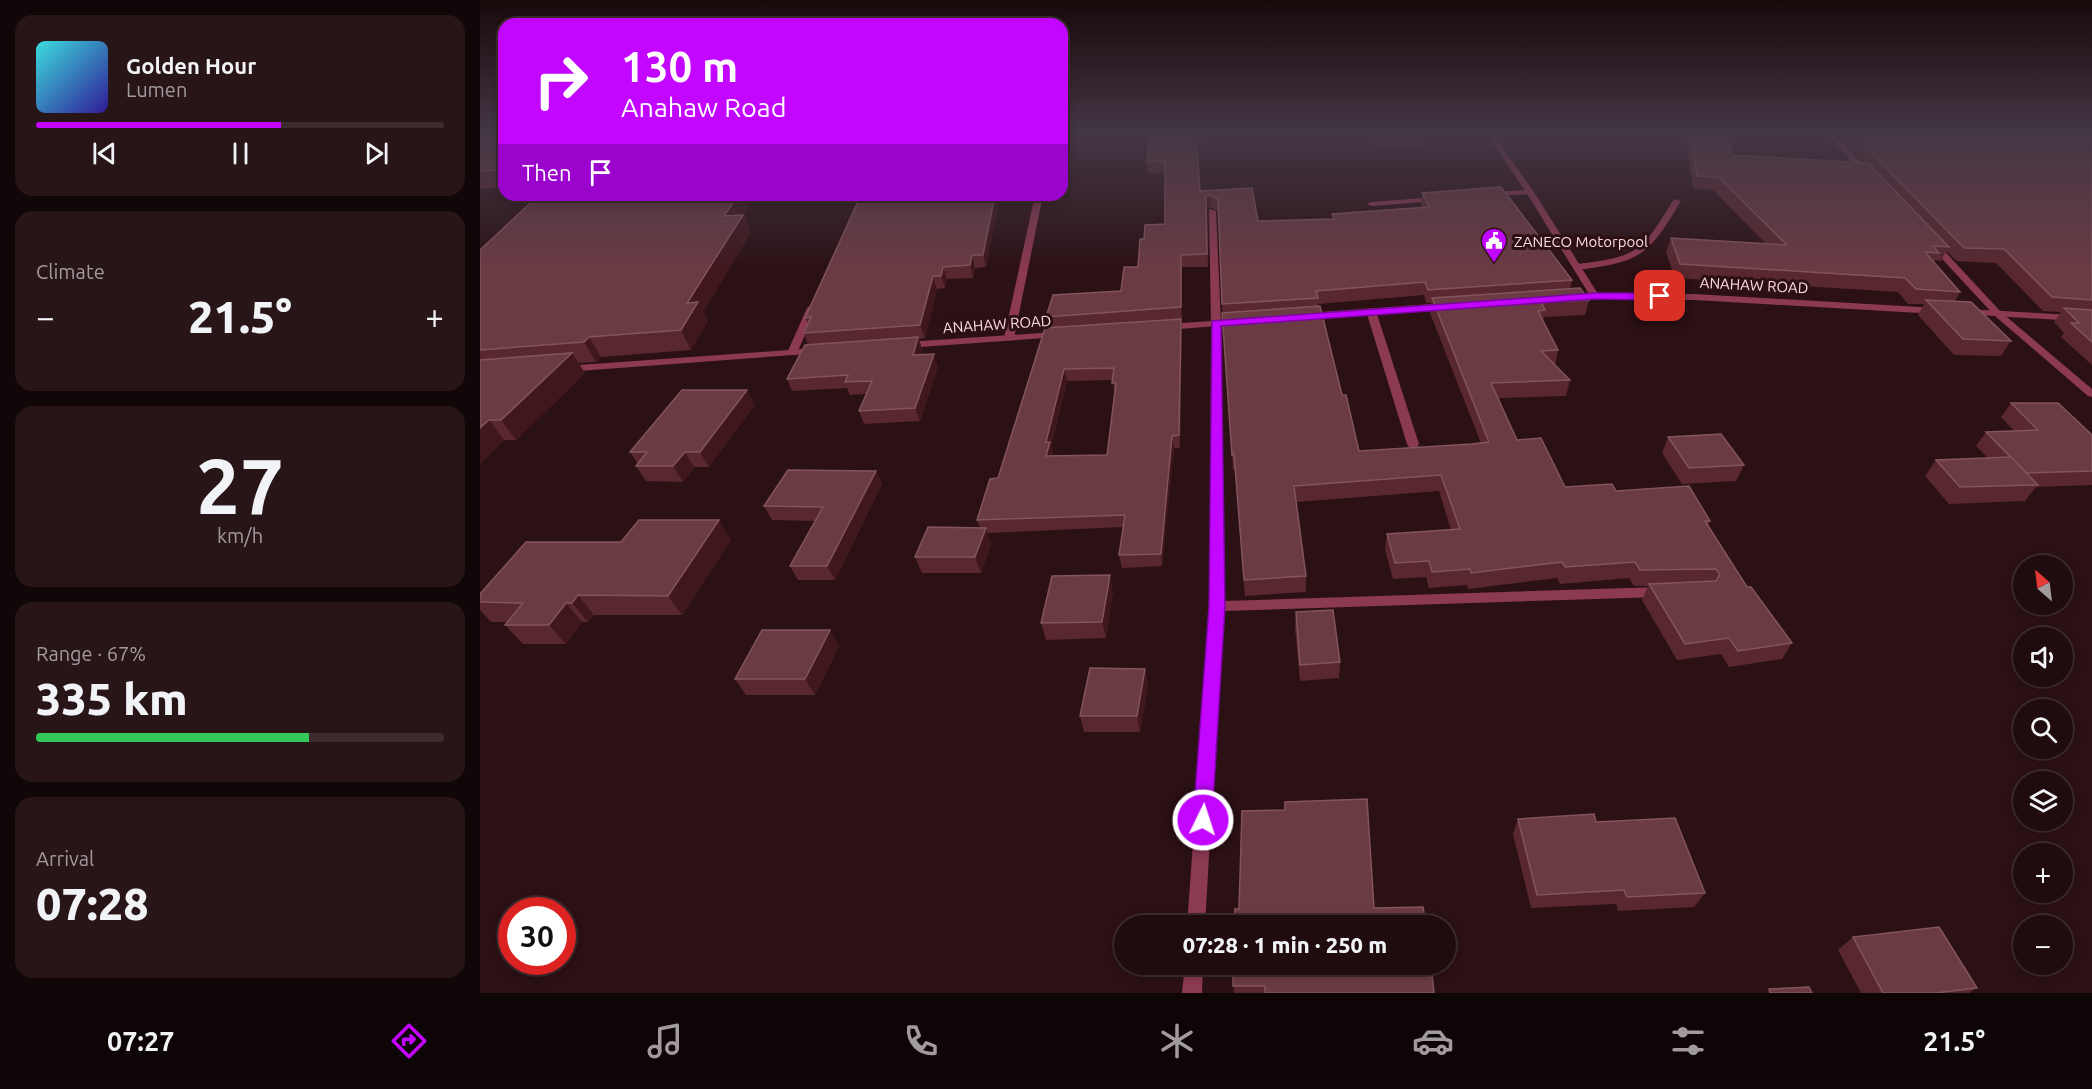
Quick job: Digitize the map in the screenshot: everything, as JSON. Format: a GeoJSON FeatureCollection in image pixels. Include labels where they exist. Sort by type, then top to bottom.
{"type":"FeatureCollection","features":[{"type":"Feature","properties":{"kind":"street"},"geometry":{"type":"LineString","coordinates":[[1522,180],[1595,296]]}},
{"type":"Feature","properties":{"kind":"street"},"geometry":{"type":"LineString","coordinates":[[1484,195],[1530,192]]}},
{"type":"Feature","properties":{"kind":"street"},"geometry":{"type":"LineString","coordinates":[[1371,204],[1450,198]]}},
{"type":"Feature","properties":{"kind":"street"},"geometry":{"type":"LineString","coordinates":[[1010,338],[1038,201]]}},
{"type":"Feature","properties":{"kind":"street"},"geometry":{"type":"LineString","coordinates":[[1577,267],[1618,262],[1644,250],[1655,239],[1677,201]]}},
{"type":"Feature","properties":{"kind":"street"},"geometry":{"type":"LineString","coordinates":[[1197,915],[1217,606],[1216,323],[1212,211]]}},
{"type":"Feature","properties":{"kind":"street"},"geometry":{"type":"LineString","coordinates":[[1925,236],[1998,314],[2092,394]]}},
{"type":"Feature","properties":{"kind":"street","name":"ANAHAW ROAD"},"geometry":{"type":"LineString","coordinates":[[1560,298],[1694,297],[2092,319]]}},
{"type":"Feature","properties":{"kind":"street"},"geometry":{"type":"LineString","coordinates":[[792,353],[816,300]]}},
{"type":"Feature","properties":{"kind":"street"},"geometry":{"type":"LineString","coordinates":[[1299,317],[1454,305]]}},
{"type":"Feature","properties":{"kind":"street"},"geometry":{"type":"LineString","coordinates":[[1371,311],[1413,444]]}},
{"type":"Feature","properties":{"kind":"street"},"geometry":{"type":"LineString","coordinates":[[1158,327],[1251,321]]}},
{"type":"Feature","properties":{"kind":"street","name":"ANAHAW ROAD"},"geometry":{"type":"LineString","coordinates":[[895,346],[1067,334]]}},
{"type":"Feature","properties":{"kind":"street"},"geometry":{"type":"LineString","coordinates":[[550,370],[826,351]]}},
{"type":"Feature","properties":{"kind":"street"},"geometry":{"type":"LineString","coordinates":[[1217,606],[1679,591]]}},
{"type":"Feature","properties":{"kind":"street"},"geometry":{"type":"LineString","coordinates":[[1192,993],[1193,975]]}},
{"type":"Feature","properties":{"kind":"building"},"geometry":{"type":"Polygon","coordinates":[[[1165,180],[1199,180],[1200,191],[1252,188],[1258,221],[1334,219],[1332,214],[1429,207],[1422,193],[1501,187],[1572,280],[1428,290],[1425,282],[1316,291],[1318,298],[1222,304],[1218,199],[1209,195],[1206,197],[1207,254],[1181,255],[1181,307],[1046,317],[1053,295],[1121,291],[1124,267],[1138,267],[1140,239],[1144,239],[1145,225],[1165,224],[1165,180]]]}},
{"type":"Feature","properties":{"kind":"building"},"geometry":{"type":"Polygon","coordinates":[[[1721,180],[1885,180],[1949,247],[1933,246],[1939,253],[1925,252],[1960,292],[1916,289],[1905,278],[1680,264],[1671,238],[1787,245],[1721,180]]]}},
{"type":"Feature","properties":{"kind":"building"},"geometry":{"type":"Polygon","coordinates":[[[1898,180],[2092,180],[2092,300],[2052,297],[2004,249],[1964,248],[1898,180]]]}},
{"type":"Feature","properties":{"kind":"building"},"geometry":{"type":"Polygon","coordinates":[[[533,201],[734,201],[724,216],[743,215],[687,303],[698,302],[681,330],[589,337],[584,342],[480,350],[480,250],[533,201]]]}},
{"type":"Feature","properties":{"kind":"building"},"geometry":{"type":"Polygon","coordinates":[[[858,201],[994,201],[983,255],[972,255],[970,265],[943,267],[941,276],[933,276],[920,325],[804,333],[811,317],[805,318],[858,201]]]}},
{"type":"Feature","properties":{"kind":"building"},"geometry":{"type":"Polygon","coordinates":[[[1580,288],[1589,300],[1541,302],[1545,310],[1538,311],[1558,350],[1541,351],[1570,380],[1491,383],[1517,440],[1541,438],[1565,487],[1612,484],[1616,491],[1689,486],[1710,521],[1705,521],[1747,587],[1751,587],[1792,643],[1738,651],[1729,638],[1685,644],[1649,584],[1716,581],[1720,574],[1716,569],[1640,570],[1635,562],[1565,567],[1562,562],[1471,573],[1470,569],[1432,572],[1429,561],[1395,563],[1387,534],[1460,529],[1441,475],[1294,486],[1306,576],[1244,580],[1222,313],[1320,306],[1342,395],[1346,395],[1359,451],[1472,444],[1489,442],[1432,298],[1580,288]]]}},
{"type":"Feature","properties":{"kind":"building"},"geometry":{"type":"Polygon","coordinates":[[[1926,300],[1971,302],[2011,341],[1963,339],[1926,300]]]}},
{"type":"Feature","properties":{"kind":"building"},"geometry":{"type":"Polygon","coordinates":[[[2064,308],[2092,310],[2092,342],[2071,323],[2079,323],[2064,308]]]}},
{"type":"Feature","properties":{"kind":"building"},"geometry":{"type":"Polygon","coordinates":[[[1181,319],[1179,435],[1172,436],[1161,554],[1119,555],[1125,515],[977,520],[990,479],[998,478],[1045,328],[1181,319]],[[1114,368],[1064,369],[1046,442],[1050,442],[1046,456],[1107,455],[1116,383],[1112,383],[1114,368]]]}},
{"type":"Feature","properties":{"kind":"building"},"geometry":{"type":"Polygon","coordinates":[[[918,337],[913,355],[934,354],[915,408],[859,411],[872,381],[845,382],[848,375],[787,379],[805,345],[918,337]]]}},
{"type":"Feature","properties":{"kind":"building"},"geometry":{"type":"Polygon","coordinates":[[[572,353],[501,420],[489,420],[480,428],[480,360],[572,353]]]}},
{"type":"Feature","properties":{"kind":"building"},"geometry":{"type":"Polygon","coordinates":[[[682,390],[747,390],[700,452],[685,452],[673,466],[636,466],[647,452],[630,452],[682,390]]]}},
{"type":"Feature","properties":{"kind":"building"},"geometry":{"type":"Polygon","coordinates":[[[2011,403],[2058,403],[2092,435],[2092,471],[2026,473],[1986,432],[2038,430],[2011,403]]]}},
{"type":"Feature","properties":{"kind":"building"},"geometry":{"type":"Polygon","coordinates":[[[1721,434],[1744,465],[1689,468],[1668,437],[1721,434]]]}},
{"type":"Feature","properties":{"kind":"building"},"geometry":{"type":"Polygon","coordinates":[[[2011,457],[2038,485],[1960,487],[1936,460],[2011,457]]]}},
{"type":"Feature","properties":{"kind":"building"},"geometry":{"type":"Polygon","coordinates":[[[788,470],[876,471],[827,566],[790,566],[823,507],[764,506],[788,470]]]}},
{"type":"Feature","properties":{"kind":"building"},"geometry":{"type":"Polygon","coordinates":[[[639,520],[719,520],[668,596],[578,595],[572,603],[566,603],[549,625],[505,625],[523,603],[480,602],[480,594],[526,542],[621,542],[639,520]]]}},
{"type":"Feature","properties":{"kind":"building"},"geometry":{"type":"Polygon","coordinates":[[[928,527],[986,528],[975,557],[915,557],[928,527]]]}},
{"type":"Feature","properties":{"kind":"building"},"geometry":{"type":"Polygon","coordinates":[[[1110,575],[1102,622],[1041,623],[1052,576],[1110,575]]]}},
{"type":"Feature","properties":{"kind":"building"},"geometry":{"type":"Polygon","coordinates":[[[1333,610],[1340,662],[1300,665],[1296,612],[1333,610]]]}},
{"type":"Feature","properties":{"kind":"building"},"geometry":{"type":"Polygon","coordinates":[[[762,630],[830,630],[805,679],[735,679],[762,630]]]}},
{"type":"Feature","properties":{"kind":"building"},"geometry":{"type":"Polygon","coordinates":[[[1090,668],[1145,669],[1137,716],[1080,716],[1090,668]]]}},
{"type":"Feature","properties":{"kind":"building"},"geometry":{"type":"Polygon","coordinates":[[[1367,799],[1374,908],[1423,907],[1424,915],[1235,915],[1235,909],[1239,909],[1242,811],[1285,810],[1285,802],[1367,799]]]}},
{"type":"Feature","properties":{"kind":"building"},"geometry":{"type":"Polygon","coordinates":[[[1594,814],[1596,822],[1675,818],[1705,893],[1627,897],[1624,890],[1537,895],[1518,819],[1594,814]]]}},
{"type":"Feature","properties":{"kind":"building"},"geometry":{"type":"Polygon","coordinates":[[[1939,927],[1977,988],[1935,993],[1883,993],[1853,937],[1939,927]]]}},
{"type":"Feature","properties":{"kind":"building"},"geometry":{"type":"Polygon","coordinates":[[[1233,975],[1432,975],[1434,993],[1265,993],[1265,986],[1233,986],[1233,975]]]}},
{"type":"Feature","properties":{"kind":"building"},"geometry":{"type":"Polygon","coordinates":[[[1809,987],[1812,993],[1770,993],[1769,989],[1809,987]]]}},
{"type":"Feature","properties":{"kind":"place","name":"ZANECO Motorpool"},"geometry":{"type":"Point","coordinates":[1494,264]}},
{"type":"Feature","properties":{"kind":"route"},"geometry":{"type":"LineString","coordinates":[[1203,820],[1217,606],[1216,323],[1595,296],[1660,296]]}}]}
